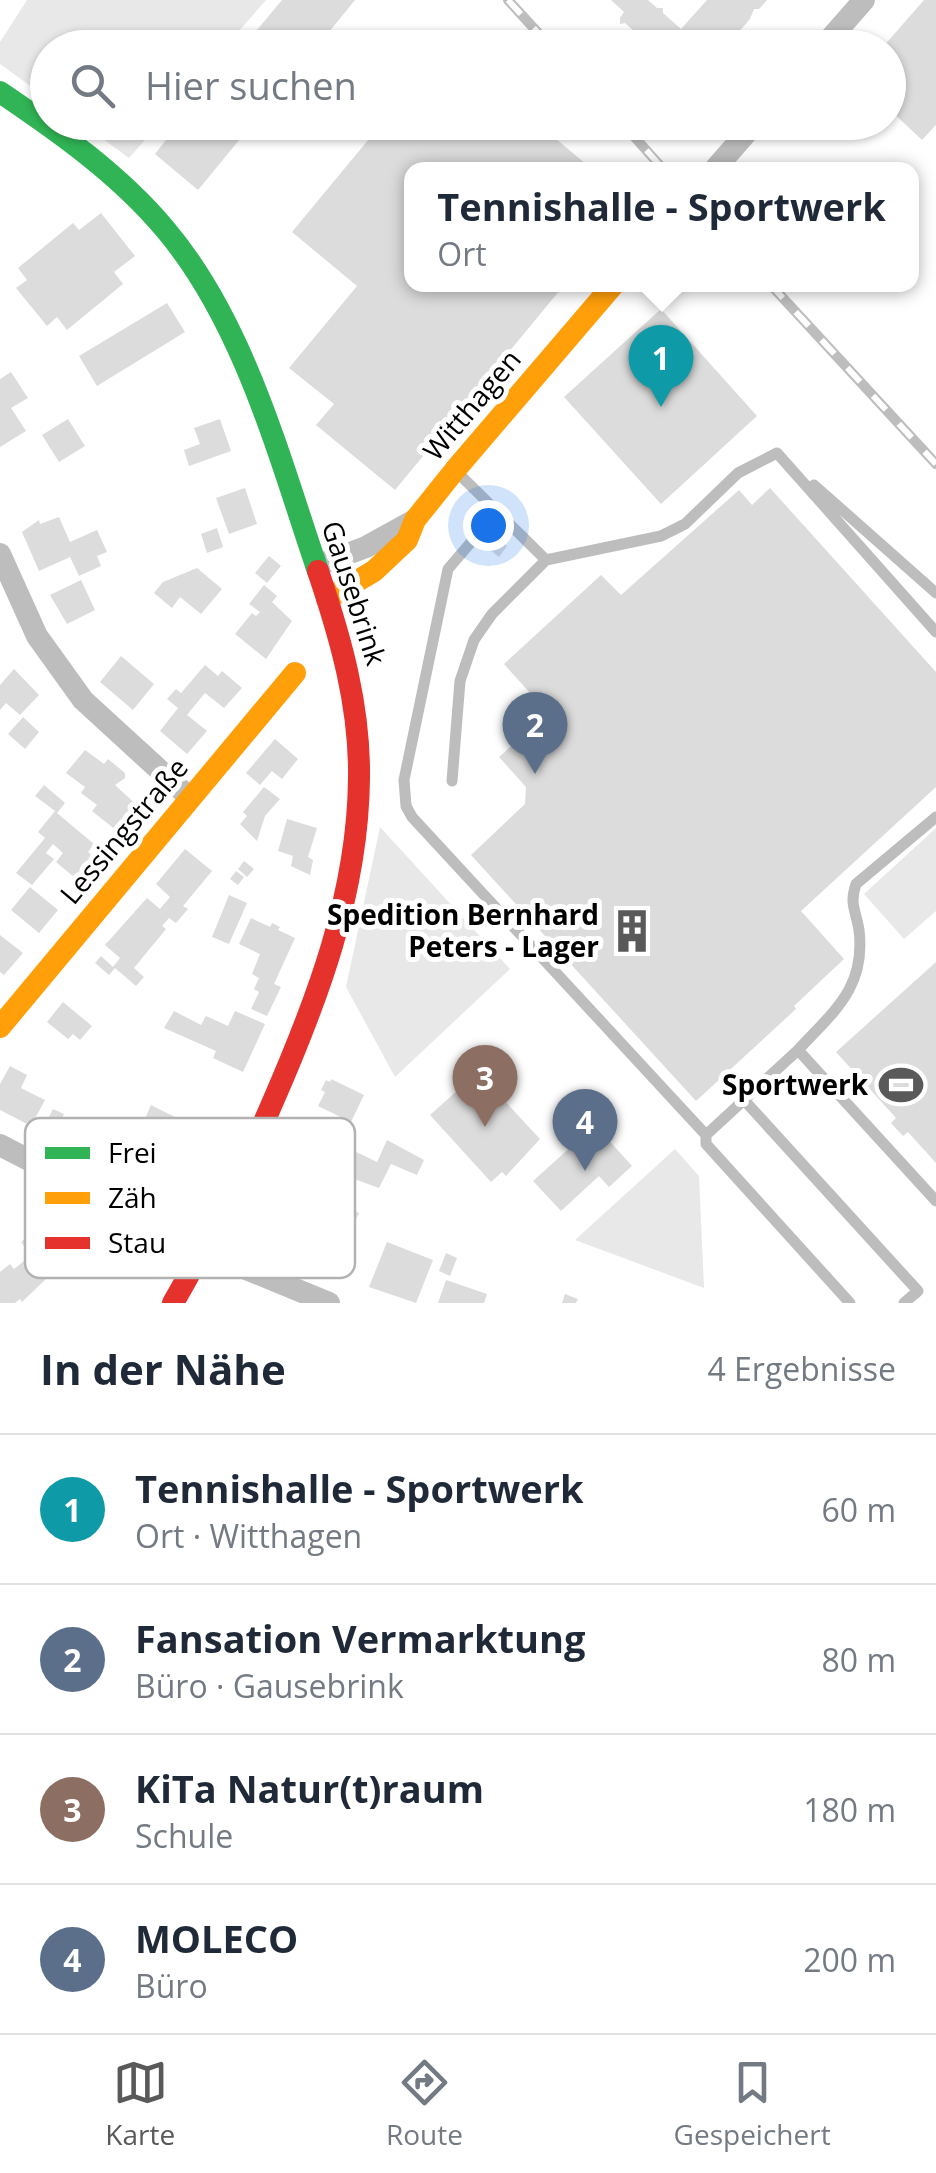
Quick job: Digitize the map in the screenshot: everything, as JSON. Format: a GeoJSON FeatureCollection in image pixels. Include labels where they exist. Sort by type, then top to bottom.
{"type":"FeatureCollection","features":[{"type":"Feature","properties":{"kind":"main road","name":"Gausebrink"},"geometry":{"type":"LineString","coordinates":[[0,92],[30,114]]}},
{"type":"Feature","properties":{"kind":"main road","name":"Gausebrink"},"geometry":{"type":"LineString","coordinates":[[66,140],[122,186],[172,238],[202,279],[238,348],[348,666],[360,745],[360,815],[350,886],[336,941],[296,1051],[265,1118]]}},
{"type":"Feature","properties":{"kind":"main road","name":"Witthagen"},"geometry":{"type":"LineString","coordinates":[[327,599],[374,571],[408,540],[415,520],[455,470],[607,292]]}},
{"type":"Feature","properties":{"kind":"main road","name":"Lessingstraße"},"geometry":{"type":"LineString","coordinates":[[0,1027],[295,672]]}},
{"type":"Feature","properties":{"kind":"main road","name":"Gausebrink"},"geometry":{"type":"LineString","coordinates":[[173,1303],[187,1278]]}},
{"type":"Feature","properties":{"kind":"street"},"geometry":{"type":"LineString","coordinates":[[838,30],[864,0]]}},
{"type":"Feature","properties":{"kind":"street"},"geometry":{"type":"LineString","coordinates":[[721,162],[740,140]]}},
{"type":"Feature","properties":{"kind":"street","name":"Witthagen"},"geometry":{"type":"LineString","coordinates":[[316,566],[366,547],[415,520]]}},
{"type":"Feature","properties":{"kind":"street"},"geometry":{"type":"LineString","coordinates":[[0,554],[37,636],[83,700],[190,798]]}},
{"type":"Feature","properties":{"kind":"street"},"geometry":{"type":"LineString","coordinates":[[0,1145],[25,1158]]}},
{"type":"Feature","properties":{"kind":"street"},"geometry":{"type":"LineString","coordinates":[[270,1278],[329,1303]]}},
{"type":"Feature","properties":{"kind":"lane"},"geometry":{"type":"LineString","coordinates":[[452,780],[460,681],[474,640],[492,614],[546,560],[660,536],[685,524],[738,474],[777,453]]}},
{"type":"Feature","properties":{"kind":"lane"},"geometry":{"type":"LineString","coordinates":[[777,453],[936,593]]}},
{"type":"Feature","properties":{"kind":"lane"},"geometry":{"type":"LineString","coordinates":[[777,453],[936,632]]}},
{"type":"Feature","properties":{"kind":"lane"},"geometry":{"type":"LineString","coordinates":[[455,470],[546,560]]}},
{"type":"Feature","properties":{"kind":"lane"},"geometry":{"type":"LineString","coordinates":[[497,512],[448,569],[404,780],[406,806],[706,1135],[706,1144],[850,1303]]}},
{"type":"Feature","properties":{"kind":"lane"},"geometry":{"type":"LineString","coordinates":[[706,1135],[840,1006],[860,972],[858,930],[851,899],[856,884],[936,818]]}},
{"type":"Feature","properties":{"kind":"lane"},"geometry":{"type":"LineString","coordinates":[[798,1050],[936,1202]]}},
{"type":"Feature","properties":{"kind":"lane"},"geometry":{"type":"LineString","coordinates":[[744,1100],[918,1291],[904,1303]]}},
{"type":"Feature","properties":{"kind":"shaded area"},"geometry":{"type":"Polygon","coordinates":[[[27,0],[266,0],[240,30],[30,30],[30,86],[0,64],[0,42],[27,0]]]}},
{"type":"Feature","properties":{"kind":"shaded area"},"geometry":{"type":"Polygon","coordinates":[[[104,140],[145,140],[129,158],[104,140]]]}},
{"type":"Feature","properties":{"kind":"shaded area"},"geometry":{"type":"Polygon","coordinates":[[[380,827],[510,969],[395,1077],[346,987],[380,827]]]}},
{"type":"Feature","properties":{"kind":"shaded area"},"geometry":{"type":"Polygon","coordinates":[[[936,828],[936,911],[904,939],[864,894],[936,828]]]}},
{"type":"Feature","properties":{"kind":"shaded area"},"geometry":{"type":"Polygon","coordinates":[[[675,1149],[699,1176],[704,1288],[575,1240],[675,1149]]]}},
{"type":"Feature","properties":{"kind":"building"},"geometry":{"type":"Polygon","coordinates":[[[282,0],[355,0],[331,30],[257,30],[282,0]]]}},
{"type":"Feature","properties":{"kind":"building"},"geometry":{"type":"Polygon","coordinates":[[[611,0],[648,0],[663,8],[663,13],[681,29],[707,0],[767,0],[754,9],[741,30],[633,30],[625,23],[620,24],[624,12],[611,0]]]}},
{"type":"Feature","properties":{"kind":"building"},"geometry":{"type":"Polygon","coordinates":[[[924,0],[936,0],[936,125],[922,140],[906,125],[906,30],[898,30],[924,0]]]}},
{"type":"Feature","properties":{"kind":"building"},"geometry":{"type":"Polygon","coordinates":[[[166,140],[239,140],[198,190],[155,154],[166,140]]]}},
{"type":"Feature","properties":{"kind":"building"},"geometry":{"type":"Polygon","coordinates":[[[368,140],[557,140],[584,162],[404,162],[404,292],[558,292],[395,490],[316,425],[334,404],[289,368],[357,286],[292,232],[368,140]]]}},
{"type":"Feature","properties":{"kind":"building"},"geometry":{"type":"Polygon","coordinates":[[[101,213],[135,256],[114,272],[123,284],[67,330],[57,317],[47,326],[16,288],[27,280],[18,268],[73,223],[79,230],[101,213]]]}},
{"type":"Feature","properties":{"kind":"building"},"geometry":{"type":"Polygon","coordinates":[[[167,303],[185,332],[97,386],[79,356],[167,303]]]}},
{"type":"Feature","properties":{"kind":"building"},"geometry":{"type":"Polygon","coordinates":[[[661,309],[757,416],[661,504],[564,397],[661,309]]]}},
{"type":"Feature","properties":{"kind":"building"},"geometry":{"type":"Polygon","coordinates":[[[11,372],[28,398],[11,408],[26,431],[0,447],[0,379],[11,372]]]}},
{"type":"Feature","properties":{"kind":"building"},"geometry":{"type":"Polygon","coordinates":[[[68,419],[85,446],[59,462],[42,435],[68,419]]]}},
{"type":"Feature","properties":{"kind":"building"},"geometry":{"type":"Polygon","coordinates":[[[220,419],[231,451],[189,466],[184,450],[200,444],[194,428],[220,419]]]}},
{"type":"Feature","properties":{"kind":"building"},"geometry":{"type":"Polygon","coordinates":[[[245,488],[257,524],[229,534],[216,498],[245,488]]]}},
{"type":"Feature","properties":{"kind":"building"},"geometry":{"type":"Polygon","coordinates":[[[770,488],[936,672],[936,787],[801,911],[844,959],[696,1101],[471,855],[525,804],[526,787],[499,757],[548,713],[504,664],[601,575],[621,595],[739,490],[752,505],[770,488]]]}},
{"type":"Feature","properties":{"kind":"building"},"geometry":{"type":"Polygon","coordinates":[[[59,517],[70,542],[97,530],[107,552],[97,556],[101,566],[79,576],[70,557],[39,571],[22,532],[39,520],[40,524],[59,517]]]}},
{"type":"Feature","properties":{"kind":"building"},"geometry":{"type":"Polygon","coordinates":[[[217,528],[223,547],[207,553],[201,534],[217,528]]]}},
{"type":"Feature","properties":{"kind":"building"},"geometry":{"type":"Polygon","coordinates":[[[497,538],[507,546],[499,557],[488,548],[497,538]]]}},
{"type":"Feature","properties":{"kind":"building"},"geometry":{"type":"Polygon","coordinates":[[[269,556],[281,566],[267,583],[255,573],[269,556]]]}},
{"type":"Feature","properties":{"kind":"building"},"geometry":{"type":"Polygon","coordinates":[[[197,568],[222,589],[201,614],[180,597],[172,608],[154,593],[163,582],[197,568]]]}},
{"type":"Feature","properties":{"kind":"building"},"geometry":{"type":"Polygon","coordinates":[[[81,580],[95,610],[67,624],[50,595],[81,580]]]}},
{"type":"Feature","properties":{"kind":"building"},"geometry":{"type":"Polygon","coordinates":[[[264,585],[277,596],[272,602],[292,621],[266,659],[235,634],[252,613],[256,616],[260,612],[249,604],[264,585]]]}},
{"type":"Feature","properties":{"kind":"building"},"geometry":{"type":"Polygon","coordinates":[[[121,656],[154,684],[133,710],[100,682],[121,656]]]}},
{"type":"Feature","properties":{"kind":"building"},"geometry":{"type":"Polygon","coordinates":[[[205,665],[218,676],[222,671],[242,688],[224,708],[205,693],[187,715],[207,731],[187,754],[160,731],[178,708],[167,699],[176,689],[181,693],[205,665]]]}},
{"type":"Feature","properties":{"kind":"building"},"geometry":{"type":"Polygon","coordinates":[[[14,669],[39,695],[20,715],[6,703],[0,710],[0,685],[14,669]]]}},
{"type":"Feature","properties":{"kind":"building"},"geometry":{"type":"Polygon","coordinates":[[[23,717],[39,732],[25,749],[8,734],[23,717]]]}},
{"type":"Feature","properties":{"kind":"building"},"geometry":{"type":"Polygon","coordinates":[[[275,739],[298,759],[282,779],[272,771],[260,785],[246,773],[275,739]]]}},
{"type":"Feature","properties":{"kind":"building"},"geometry":{"type":"Polygon","coordinates":[[[85,750],[104,764],[108,759],[125,773],[125,778],[115,785],[141,809],[121,834],[92,811],[97,805],[81,793],[85,787],[66,773],[85,750]]]}},
{"type":"Feature","properties":{"kind":"building"},"geometry":{"type":"Polygon","coordinates":[[[44,785],[65,803],[57,813],[94,844],[88,852],[99,861],[81,883],[56,862],[63,853],[53,844],[46,853],[54,859],[32,885],[16,873],[45,838],[38,832],[55,811],[35,796],[44,785]]]}},
{"type":"Feature","properties":{"kind":"building"},"geometry":{"type":"Polygon","coordinates":[[[264,787],[280,799],[265,816],[257,841],[240,824],[247,816],[243,812],[264,787]]]}},
{"type":"Feature","properties":{"kind":"building"},"geometry":{"type":"Polygon","coordinates":[[[287,819],[317,828],[308,857],[313,860],[310,875],[291,866],[293,856],[278,851],[287,819]]]}},
{"type":"Feature","properties":{"kind":"building"},"geometry":{"type":"Polygon","coordinates":[[[185,849],[212,871],[183,906],[188,909],[176,923],[169,918],[162,926],[166,929],[134,968],[144,977],[136,986],[115,968],[109,975],[95,963],[101,956],[113,967],[120,958],[105,945],[147,898],[160,909],[170,897],[156,884],[185,849]]]}},
{"type":"Feature","properties":{"kind":"building"},"geometry":{"type":"Polygon","coordinates":[[[244,861],[254,869],[247,877],[238,869],[244,861]]]}},
{"type":"Feature","properties":{"kind":"building"},"geometry":{"type":"Polygon","coordinates":[[[236,871],[244,877],[238,885],[230,879],[236,871]]]}},
{"type":"Feature","properties":{"kind":"building"},"geometry":{"type":"Polygon","coordinates":[[[30,887],[58,910],[39,933],[11,910],[30,887]]]}},
{"type":"Feature","properties":{"kind":"building"},"geometry":{"type":"Polygon","coordinates":[[[229,895],[247,903],[229,944],[212,937],[229,895]]]}},
{"type":"Feature","properties":{"kind":"building"},"geometry":{"type":"Polygon","coordinates":[[[251,918],[270,927],[272,923],[295,938],[274,984],[281,987],[267,1016],[251,1009],[259,992],[254,989],[259,978],[252,974],[260,954],[239,944],[251,918]]]}},
{"type":"Feature","properties":{"kind":"building"},"geometry":{"type":"Polygon","coordinates":[[[0,935],[23,953],[4,975],[0,972],[0,935]]]}},
{"type":"Feature","properties":{"kind":"building","name":"Sportwerk"},"geometry":{"type":"Polygon","coordinates":[[[936,962],[936,1163],[908,1132],[903,1136],[891,1123],[896,1118],[836,1052],[936,962]]]}},
{"type":"Feature","properties":{"kind":"building"},"geometry":{"type":"Polygon","coordinates":[[[63,1002],[92,1026],[80,1040],[73,1034],[68,1039],[47,1022],[63,1002]]]}},
{"type":"Feature","properties":{"kind":"building"},"geometry":{"type":"Polygon","coordinates":[[[174,1011],[201,1025],[206,1016],[228,1026],[235,1011],[265,1024],[243,1072],[213,1058],[216,1051],[164,1028],[174,1011]]]}},
{"type":"Feature","properties":{"kind":"building"},"geometry":{"type":"Polygon","coordinates":[[[10,1066],[27,1075],[21,1088],[45,1100],[35,1118],[25,1118],[25,1123],[0,1110],[0,1084],[10,1066]]]}},
{"type":"Feature","properties":{"kind":"building"},"geometry":{"type":"Polygon","coordinates":[[[478,1072],[540,1139],[506,1176],[502,1172],[491,1182],[430,1115],[478,1072]]]}},
{"type":"Feature","properties":{"kind":"building"},"geometry":{"type":"Polygon","coordinates":[[[331,1079],[364,1095],[353,1118],[343,1118],[318,1106],[326,1080],[331,1079]]]}},
{"type":"Feature","properties":{"kind":"building"},"geometry":{"type":"Polygon","coordinates":[[[151,1105],[175,1117],[175,1118],[145,1118],[151,1105]]]}},
{"type":"Feature","properties":{"kind":"building"},"geometry":{"type":"Polygon","coordinates":[[[53,1109],[64,1114],[62,1118],[48,1118],[53,1109]]]}},
{"type":"Feature","properties":{"kind":"building"},"geometry":{"type":"Polygon","coordinates":[[[595,1125],[632,1166],[609,1187],[599,1176],[561,1211],[533,1181],[595,1125]]]}},
{"type":"Feature","properties":{"kind":"building"},"geometry":{"type":"Polygon","coordinates":[[[387,1140],[424,1160],[417,1175],[391,1164],[379,1188],[355,1179],[355,1151],[377,1162],[387,1140]]]}},
{"type":"Feature","properties":{"kind":"building"},"geometry":{"type":"Polygon","coordinates":[[[387,1242],[433,1260],[416,1303],[369,1287],[387,1242]]]}},
{"type":"Feature","properties":{"kind":"building"},"geometry":{"type":"Polygon","coordinates":[[[446,1253],[457,1258],[450,1276],[439,1271],[446,1253]]]}},
{"type":"Feature","properties":{"kind":"building"},"geometry":{"type":"Polygon","coordinates":[[[25,1260],[25,1278],[46,1279],[22,1302],[20,1299],[0,1303],[0,1272],[10,1264],[14,1269],[25,1260]]]}},
{"type":"Feature","properties":{"kind":"building"},"geometry":{"type":"Polygon","coordinates":[[[446,1280],[487,1294],[484,1303],[438,1303],[446,1280]]]}},
{"type":"Feature","properties":{"kind":"building"},"geometry":{"type":"Polygon","coordinates":[[[565,1294],[578,1299],[576,1303],[562,1303],[565,1294]]]}},
{"type":"Feature","properties":{"kind":"railway"},"geometry":{"type":"LineString","coordinates":[[508,0],[536,30]]}},
{"type":"Feature","properties":{"kind":"railway"},"geometry":{"type":"LineString","coordinates":[[637,140],[657,162]]}},
{"type":"Feature","properties":{"kind":"railway"},"geometry":{"type":"LineString","coordinates":[[777,292],[936,464]]}},
{"type":"Feature","properties":{"kind":"traffic: fast"},"geometry":{"type":"LineString","coordinates":[[0,92],[30,113]]}},
{"type":"Feature","properties":{"kind":"traffic: fast"},"geometry":{"type":"LineString","coordinates":[[68,140],[128,190],[165,229],[217,306],[256,392],[318,571]]}},
{"type":"Feature","properties":{"kind":"traffic: slow"},"geometry":{"type":"LineString","coordinates":[[327,599],[374,571],[407,540],[415,520],[455,470],[607,292]]}},
{"type":"Feature","properties":{"kind":"traffic: slow"},"geometry":{"type":"LineString","coordinates":[[0,1027],[295,673]]}},
{"type":"Feature","properties":{"kind":"traffic: jam"},"geometry":{"type":"LineString","coordinates":[[266,1118],[332,946],[357,821],[359,778],[353,699],[318,571]]}},
{"type":"Feature","properties":{"kind":"traffic: jam"},"geometry":{"type":"LineString","coordinates":[[173,1303],[187,1278]]}},
{"type":"Feature","properties":{"kind":"place","name":"Tennishalle - Sportwerk"},"geometry":{"type":"Point","coordinates":[661,407]}},
{"type":"Feature","properties":{"kind":"place","name":"Fansation Vermarktung"},"geometry":{"type":"Point","coordinates":[535,774]}},
{"type":"Feature","properties":{"kind":"place","name":"Spedition Bernhard Peters - Lager"},"geometry":{"type":"Point","coordinates":[632,931]}},
{"type":"Feature","properties":{"kind":"place","name":"Sportwerk"},"geometry":{"type":"Point","coordinates":[901,1085]}},
{"type":"Feature","properties":{"kind":"place","name":"KiTa Natur(t)raum"},"geometry":{"type":"Point","coordinates":[485,1127]}},
{"type":"Feature","properties":{"kind":"place","name":"MOLECO"},"geometry":{"type":"Point","coordinates":[585,1171]}}]}
